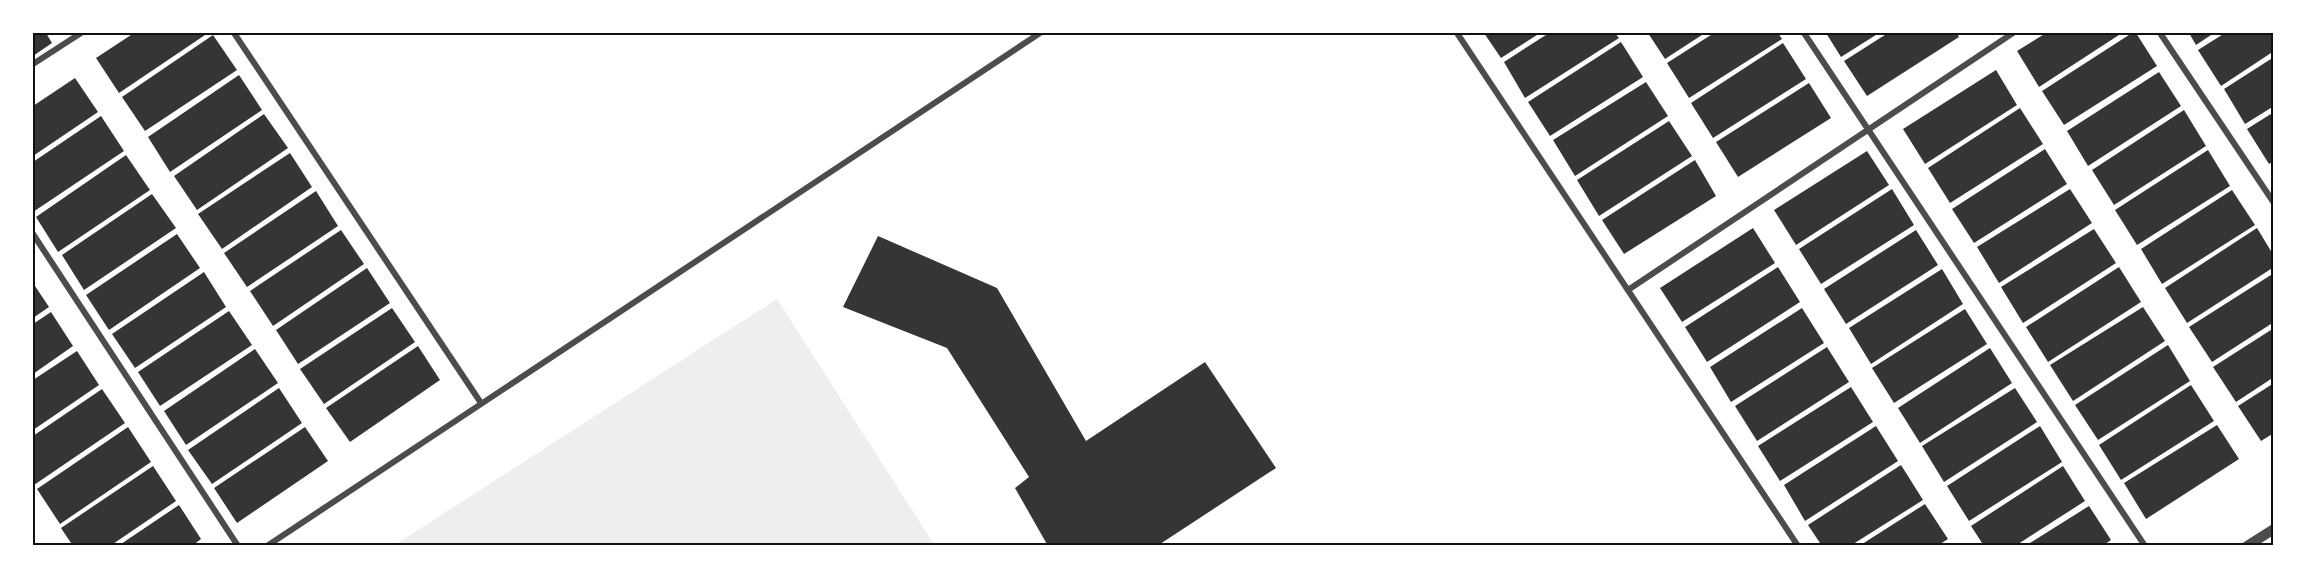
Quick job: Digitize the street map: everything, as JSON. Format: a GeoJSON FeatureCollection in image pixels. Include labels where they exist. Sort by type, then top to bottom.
{"type":"FeatureCollection","features":[{"type":"Feature","properties":{"kind":"street"},"geometry":{"type":"LineString","coordinates":[[33,64],[81,33]]}},
{"type":"Feature","properties":{"kind":"street"},"geometry":{"type":"LineString","coordinates":[[234,33],[481,404]]}},
{"type":"Feature","properties":{"kind":"street"},"geometry":{"type":"LineString","coordinates":[[267,546],[1040,33]]}},
{"type":"Feature","properties":{"kind":"street"},"geometry":{"type":"LineString","coordinates":[[1457,33],[1798,546]]}},
{"type":"Feature","properties":{"kind":"street"},"geometry":{"type":"LineString","coordinates":[[1804,33],[2145,546]]}},
{"type":"Feature","properties":{"kind":"street"},"geometry":{"type":"LineString","coordinates":[[1628,290],[2013,33]]}},
{"type":"Feature","properties":{"kind":"street"},"geometry":{"type":"LineString","coordinates":[[2160,33],[2274,203]]}},
{"type":"Feature","properties":{"kind":"street"},"geometry":{"type":"LineString","coordinates":[[33,234],[238,546]]}},
{"type":"Feature","properties":{"kind":"street"},"geometry":{"type":"LineString","coordinates":[[2247,546],[2274,529]]}},
{"type":"Feature","properties":{"kind":"shaded area"},"geometry":{"type":"Polygon","coordinates":[[[777,299],[935,546],[393,546],[777,299]]]}},
{"type":"Feature","properties":{"kind":"building"},"geometry":{"type":"Polygon","coordinates":[[[33,33],[46,33],[52,43],[33,56],[33,33]]]}},
{"type":"Feature","properties":{"kind":"building"},"geometry":{"type":"Polygon","coordinates":[[[134,33],[208,33],[119,93],[96,58],[134,33]]]}},
{"type":"Feature","properties":{"kind":"building"},"geometry":{"type":"Polygon","coordinates":[[[1484,33],[1540,33],[1501,58],[1484,33]]]}},
{"type":"Feature","properties":{"kind":"building"},"geometry":{"type":"Polygon","coordinates":[[[1549,33],[1615,33],[1619,38],[1525,98],[1504,62],[1549,33]]]}},
{"type":"Feature","properties":{"kind":"building"},"geometry":{"type":"Polygon","coordinates":[[[1648,33],[1705,33],[1665,59],[1648,33]]]}},
{"type":"Feature","properties":{"kind":"building"},"geometry":{"type":"Polygon","coordinates":[[[1714,33],[1778,33],[1782,39],[1689,98],[1667,63],[1714,33]]]}},
{"type":"Feature","properties":{"kind":"building"},"geometry":{"type":"Polygon","coordinates":[[[1826,33],[1879,33],[1841,57],[1826,33]]]}},
{"type":"Feature","properties":{"kind":"building"},"geometry":{"type":"Polygon","coordinates":[[[1888,33],[1957,33],[1959,37],[1867,96],[1844,61],[1888,33]]]}},
{"type":"Feature","properties":{"kind":"building"},"geometry":{"type":"Polygon","coordinates":[[[2046,33],[2122,33],[2039,87],[2017,51],[2046,33]]]}},
{"type":"Feature","properties":{"kind":"building"},"geometry":{"type":"Polygon","coordinates":[[[2132,33],[2136,33],[2157,66],[2064,125],[2042,91],[2132,33]]]}},
{"type":"Feature","properties":{"kind":"building"},"geometry":{"type":"Polygon","coordinates":[[[2189,33],[2214,33],[2196,45],[2189,33]]]}},
{"type":"Feature","properties":{"kind":"building"},"geometry":{"type":"Polygon","coordinates":[[[2225,33],[2274,33],[2274,51],[2221,86],[2198,50],[2225,33]]]}},
{"type":"Feature","properties":{"kind":"building"},"geometry":{"type":"Polygon","coordinates":[[[213,35],[237,70],[145,131],[122,97],[213,35]]]}},
{"type":"Feature","properties":{"kind":"building"},"geometry":{"type":"Polygon","coordinates":[[[1621,42],[1643,77],[1550,136],[1528,102],[1621,42]]]}},
{"type":"Feature","properties":{"kind":"building"},"geometry":{"type":"Polygon","coordinates":[[[1783,43],[1806,79],[1713,138],[1691,103],[1783,43]]]}},
{"type":"Feature","properties":{"kind":"building"},"geometry":{"type":"Polygon","coordinates":[[[2274,57],[2274,106],[2245,124],[2224,89],[2274,57]]]}},
{"type":"Feature","properties":{"kind":"building"},"geometry":{"type":"Polygon","coordinates":[[[1996,70],[2017,105],[1925,164],[1903,129],[1996,70]]]}},
{"type":"Feature","properties":{"kind":"building"},"geometry":{"type":"Polygon","coordinates":[[[2159,72],[2181,106],[2088,166],[2067,131],[2159,72]]]}},
{"type":"Feature","properties":{"kind":"building"},"geometry":{"type":"Polygon","coordinates":[[[239,75],[262,110],[170,172],[148,137],[239,75]]]}},
{"type":"Feature","properties":{"kind":"building"},"geometry":{"type":"Polygon","coordinates":[[[75,78],[98,112],[33,156],[33,106],[75,78]]]}},
{"type":"Feature","properties":{"kind":"building"},"geometry":{"type":"Polygon","coordinates":[[[1646,82],[1668,116],[1575,176],[1553,140],[1646,82]]]}},
{"type":"Feature","properties":{"kind":"building"},"geometry":{"type":"Polygon","coordinates":[[[1809,83],[1831,118],[1738,177],[1716,142],[1809,83]]]}},
{"type":"Feature","properties":{"kind":"building"},"geometry":{"type":"Polygon","coordinates":[[[2020,108],[2043,144],[1950,203],[1928,168],[2020,108]]]}},
{"type":"Feature","properties":{"kind":"building"},"geometry":{"type":"Polygon","coordinates":[[[2184,110],[2206,146],[2114,205],[2092,170],[2184,110]]]}},
{"type":"Feature","properties":{"kind":"building"},"geometry":{"type":"Polygon","coordinates":[[[2274,112],[2274,161],[2269,164],[2247,129],[2274,112]]]}},
{"type":"Feature","properties":{"kind":"building"},"geometry":{"type":"Polygon","coordinates":[[[264,114],[288,148],[197,210],[174,176],[264,114]]]}},
{"type":"Feature","properties":{"kind":"building"},"geometry":{"type":"Polygon","coordinates":[[[101,116],[124,151],[33,212],[33,162],[101,116]]]}},
{"type":"Feature","properties":{"kind":"building"},"geometry":{"type":"Polygon","coordinates":[[[1669,121],[1692,156],[1599,216],[1577,180],[1669,121]]]}},
{"type":"Feature","properties":{"kind":"building"},"geometry":{"type":"Polygon","coordinates":[[[2045,149],[2067,184],[1974,243],[1952,209],[2045,149]]]}},
{"type":"Feature","properties":{"kind":"building"},"geometry":{"type":"Polygon","coordinates":[[[2208,150],[2230,186],[2137,245],[2115,210],[2208,150]]]}},
{"type":"Feature","properties":{"kind":"building"},"geometry":{"type":"Polygon","coordinates":[[[1867,151],[1889,185],[1796,245],[1774,210],[1867,151]]]}},
{"type":"Feature","properties":{"kind":"building"},"geometry":{"type":"Polygon","coordinates":[[[290,153],[312,187],[222,249],[198,214],[290,153]]]}},
{"type":"Feature","properties":{"kind":"building"},"geometry":{"type":"Polygon","coordinates":[[[126,155],[150,190],[58,252],[36,217],[126,155]]]}},
{"type":"Feature","properties":{"kind":"building"},"geometry":{"type":"Polygon","coordinates":[[[1695,160],[1716,196],[1624,254],[1602,220],[1695,160]]]}},
{"type":"Feature","properties":{"kind":"building"},"geometry":{"type":"Polygon","coordinates":[[[1892,189],[1914,225],[1821,284],[1799,249],[1892,189]]]}},
{"type":"Feature","properties":{"kind":"building"},"geometry":{"type":"Polygon","coordinates":[[[2070,189],[2092,223],[1999,283],[1977,247],[2070,189]]]}},
{"type":"Feature","properties":{"kind":"building"},"geometry":{"type":"Polygon","coordinates":[[[2232,190],[2255,225],[2162,284],[2141,249],[2232,190]]]}},
{"type":"Feature","properties":{"kind":"building"},"geometry":{"type":"Polygon","coordinates":[[[316,191],[338,226],[247,287],[224,253],[316,191]]]}},
{"type":"Feature","properties":{"kind":"building"},"geometry":{"type":"Polygon","coordinates":[[[152,194],[176,228],[84,290],[62,255],[152,194]]]}},
{"type":"Feature","properties":{"kind":"building"},"geometry":{"type":"Polygon","coordinates":[[[1753,228],[1775,263],[1682,322],[1660,288],[1753,228]]]}},
{"type":"Feature","properties":{"kind":"building"},"geometry":{"type":"Polygon","coordinates":[[[2257,228],[2274,256],[2274,267],[2187,323],[2165,288],[2257,228]]]}},
{"type":"Feature","properties":{"kind":"building"},"geometry":{"type":"Polygon","coordinates":[[[2094,229],[2116,263],[2023,323],[2001,287],[2094,229]]]}},
{"type":"Feature","properties":{"kind":"building"},"geometry":{"type":"Polygon","coordinates":[[[341,230],[364,264],[273,326],[250,291],[341,230]]]}},
{"type":"Feature","properties":{"kind":"building"},"geometry":{"type":"Polygon","coordinates":[[[1916,230],[1938,265],[1846,324],[1824,289],[1916,230]]]}},
{"type":"Feature","properties":{"kind":"building"},"geometry":{"type":"Polygon","coordinates":[[[177,234],[200,268],[109,330],[86,295],[177,234]]]}},
{"type":"Feature","properties":{"kind":"building"},"geometry":{"type":"Polygon","coordinates":[[[878,236],[997,288],[1086,441],[1205,362],[1276,468],[1157,546],[1048,546],[1015,488],[1029,477],[947,348],[843,307],[878,236]]]}},
{"type":"Feature","properties":{"kind":"building"},"geometry":{"type":"Polygon","coordinates":[[[1778,267],[1800,302],[1707,362],[1685,327],[1778,267]]]}},
{"type":"Feature","properties":{"kind":"building"},"geometry":{"type":"Polygon","coordinates":[[[2119,267],[2141,302],[2048,362],[2026,327],[2119,267]]]}},
{"type":"Feature","properties":{"kind":"building"},"geometry":{"type":"Polygon","coordinates":[[[367,268],[390,303],[298,364],[276,330],[367,268]]]}},
{"type":"Feature","properties":{"kind":"building"},"geometry":{"type":"Polygon","coordinates":[[[1942,269],[1963,304],[1871,364],[1849,328],[1942,269]]]}},
{"type":"Feature","properties":{"kind":"building"},"geometry":{"type":"Polygon","coordinates":[[[204,272],[226,307],[135,368],[112,334],[204,272]]]}},
{"type":"Feature","properties":{"kind":"building"},"geometry":{"type":"Polygon","coordinates":[[[2274,273],[2274,322],[2212,362],[2189,327],[2274,273]]]}},
{"type":"Feature","properties":{"kind":"building"},"geometry":{"type":"Polygon","coordinates":[[[33,283],[49,307],[33,318],[33,283]]]}},
{"type":"Feature","properties":{"kind":"building"},"geometry":{"type":"Polygon","coordinates":[[[2143,307],[2165,341],[2073,401],[2050,365],[2143,307]]]}},
{"type":"Feature","properties":{"kind":"building"},"geometry":{"type":"Polygon","coordinates":[[[392,308],[415,342],[324,404],[300,369],[392,308]]]}},
{"type":"Feature","properties":{"kind":"building"},"geometry":{"type":"Polygon","coordinates":[[[1802,308],[1824,343],[1731,402],[1710,367],[1802,308]]]}},
{"type":"Feature","properties":{"kind":"building"},"geometry":{"type":"Polygon","coordinates":[[[1965,309],[1987,344],[1894,403],[1872,368],[1965,309]]]}},
{"type":"Feature","properties":{"kind":"building"},"geometry":{"type":"Polygon","coordinates":[[[229,311],[252,345],[160,406],[138,372],[229,311]]]}},
{"type":"Feature","properties":{"kind":"building"},"geometry":{"type":"Polygon","coordinates":[[[51,312],[73,346],[33,374],[33,324],[51,312]]]}},
{"type":"Feature","properties":{"kind":"building"},"geometry":{"type":"Polygon","coordinates":[[[2274,328],[2274,377],[2236,402],[2213,367],[2274,328]]]}},
{"type":"Feature","properties":{"kind":"building"},"geometry":{"type":"Polygon","coordinates":[[[2168,345],[2190,381],[2098,440],[2075,405],[2168,345]]]}},
{"type":"Feature","properties":{"kind":"building"},"geometry":{"type":"Polygon","coordinates":[[[418,346],[440,380],[350,442],[326,408],[418,346]]]}},
{"type":"Feature","properties":{"kind":"building"},"geometry":{"type":"Polygon","coordinates":[[[1827,347],[1849,382],[1757,441],[1735,406],[1827,347]]]}},
{"type":"Feature","properties":{"kind":"building"},"geometry":{"type":"Polygon","coordinates":[[[1990,348],[2012,383],[1920,443],[1898,408],[1990,348]]]}},
{"type":"Feature","properties":{"kind":"building"},"geometry":{"type":"Polygon","coordinates":[[[255,349],[278,383],[186,445],[164,411],[255,349]]]}},
{"type":"Feature","properties":{"kind":"building"},"geometry":{"type":"Polygon","coordinates":[[[77,351],[99,385],[33,430],[33,380],[77,351]]]}},
{"type":"Feature","properties":{"kind":"building"},"geometry":{"type":"Polygon","coordinates":[[[2274,383],[2274,433],[2261,441],[2238,406],[2274,383]]]}},
{"type":"Feature","properties":{"kind":"building"},"geometry":{"type":"Polygon","coordinates":[[[2191,385],[2214,421],[2121,480],[2099,445],[2191,385]]]}},
{"type":"Feature","properties":{"kind":"building"},"geometry":{"type":"Polygon","coordinates":[[[1851,387],[1873,422],[1780,481],[1758,446],[1851,387]]]}},
{"type":"Feature","properties":{"kind":"building"},"geometry":{"type":"Polygon","coordinates":[[[279,388],[302,423],[212,484],[188,450],[279,388]]]}},
{"type":"Feature","properties":{"kind":"building"},"geometry":{"type":"Polygon","coordinates":[[[2015,388],[2037,422],[1944,482],[1922,446],[2015,388]]]}},
{"type":"Feature","properties":{"kind":"building"},"geometry":{"type":"Polygon","coordinates":[[[102,389],[125,423],[34,485],[33,436],[102,389]]]}},
{"type":"Feature","properties":{"kind":"building"},"geometry":{"type":"Polygon","coordinates":[[[2217,425],[2239,459],[2146,519],[2124,483],[2217,425]]]}},
{"type":"Feature","properties":{"kind":"building"},"geometry":{"type":"Polygon","coordinates":[[[1876,426],[1898,461],[1805,521],[1784,485],[1876,426]]]}},
{"type":"Feature","properties":{"kind":"building"},"geometry":{"type":"Polygon","coordinates":[[[2040,426],[2062,462],[1969,521],[1947,486],[2040,426]]]}},
{"type":"Feature","properties":{"kind":"building"},"geometry":{"type":"Polygon","coordinates":[[[128,427],[151,462],[60,524],[37,489],[128,427]]]}},
{"type":"Feature","properties":{"kind":"building"},"geometry":{"type":"Polygon","coordinates":[[[305,427],[328,461],[237,523],[214,488],[305,427]]]}},
{"type":"Feature","properties":{"kind":"building"},"geometry":{"type":"Polygon","coordinates":[[[1901,465],[1923,500],[1850,546],[1822,546],[1808,525],[1901,465]]]}},
{"type":"Feature","properties":{"kind":"building"},"geometry":{"type":"Polygon","coordinates":[[[153,466],[176,501],[110,546],[73,546],[61,528],[153,466]]]}},
{"type":"Feature","properties":{"kind":"building"},"geometry":{"type":"Polygon","coordinates":[[[2063,466],[2085,501],[2015,546],[1984,546],[1971,526],[2063,466]]]}},
{"type":"Feature","properties":{"kind":"building"},"geometry":{"type":"Polygon","coordinates":[[[1925,504],[1948,539],[1937,546],[1859,546],[1925,504]]]}},
{"type":"Feature","properties":{"kind":"building"},"geometry":{"type":"Polygon","coordinates":[[[179,505],[201,539],[192,546],[118,546],[179,505]]]}},
{"type":"Feature","properties":{"kind":"building"},"geometry":{"type":"Polygon","coordinates":[[[2089,506],[2111,540],[2102,546],[2025,546],[2089,506]]]}}]}
